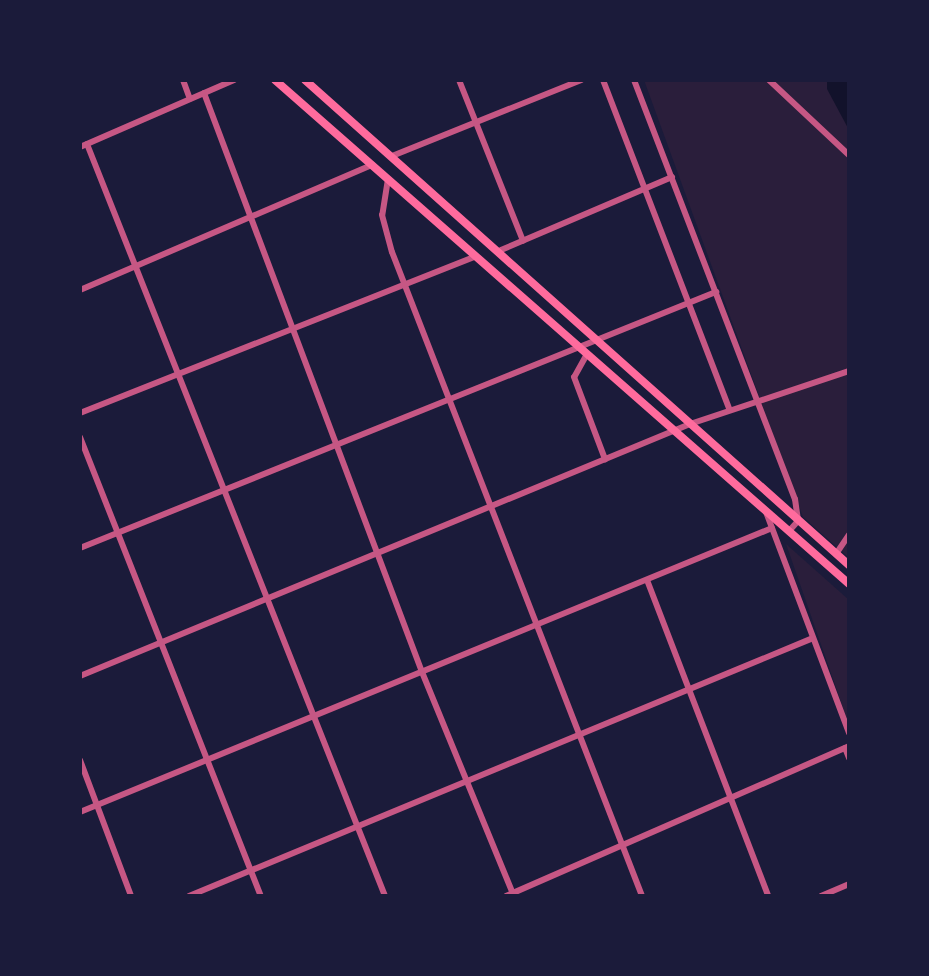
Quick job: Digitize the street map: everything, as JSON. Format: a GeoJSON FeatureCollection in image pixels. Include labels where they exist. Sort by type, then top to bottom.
{"type":"FeatureCollection","features":[{"type":"Feature","properties":{"kind":"main road"},"geometry":{"type":"LineString","coordinates":[[275,80],[849,584]]}},
{"type":"Feature","properties":{"kind":"main road"},"geometry":{"type":"LineString","coordinates":[[305,80],[501,250],[849,564]]}},
{"type":"Feature","properties":{"kind":"main road"},"geometry":{"type":"LineString","coordinates":[[723,474],[732,461]]}},
{"type":"Feature","properties":{"kind":"main road"},"geometry":{"type":"LineString","coordinates":[[827,566],[836,554]]}},
{"type":"Feature","properties":{"kind":"street"},"geometry":{"type":"LineString","coordinates":[[183,80],[190,99]]}},
{"type":"Feature","properties":{"kind":"street"},"geometry":{"type":"LineString","coordinates":[[234,80],[84,145],[137,266],[265,600],[385,896]]}},
{"type":"Feature","properties":{"kind":"street"},"geometry":{"type":"LineString","coordinates":[[459,80],[523,241]]}},
{"type":"Feature","properties":{"kind":"street"},"geometry":{"type":"LineString","coordinates":[[392,156],[581,80]]}},
{"type":"Feature","properties":{"kind":"street"},"geometry":{"type":"LineString","coordinates":[[604,80],[730,409]]}},
{"type":"Feature","properties":{"kind":"street"},"geometry":{"type":"LineString","coordinates":[[634,80],[756,398],[798,521],[789,531]]}},
{"type":"Feature","properties":{"kind":"street"},"geometry":{"type":"LineString","coordinates":[[769,80],[849,156]]}},
{"type":"Feature","properties":{"kind":"street"},"geometry":{"type":"LineString","coordinates":[[204,93],[376,554],[511,895],[847,747],[849,758]]}},
{"type":"Feature","properties":{"kind":"street"},"geometry":{"type":"LineString","coordinates":[[80,290],[372,164]]}},
{"type":"Feature","properties":{"kind":"street"},"geometry":{"type":"LineString","coordinates":[[501,250],[672,177]]}},
{"type":"Feature","properties":{"kind":"street"},"geometry":{"type":"LineString","coordinates":[[389,178],[382,215],[404,284],[642,896]]}},
{"type":"Feature","properties":{"kind":"street"},"geometry":{"type":"LineString","coordinates":[[80,414],[477,255]]}},
{"type":"Feature","properties":{"kind":"street"},"geometry":{"type":"LineString","coordinates":[[80,548],[448,396],[716,292]]}},
{"type":"Feature","properties":{"kind":"street"},"geometry":{"type":"LineString","coordinates":[[587,354],[574,377],[605,459]]}},
{"type":"Feature","properties":{"kind":"street"},"geometry":{"type":"LineString","coordinates":[[80,676],[690,424],[756,398],[849,371]]}},
{"type":"Feature","properties":{"kind":"street"},"geometry":{"type":"LineString","coordinates":[[80,437],[261,896]]}},
{"type":"Feature","properties":{"kind":"street"},"geometry":{"type":"LineString","coordinates":[[766,511],[849,733]]}},
{"type":"Feature","properties":{"kind":"street"},"geometry":{"type":"LineString","coordinates":[[80,812],[772,528]]}},
{"type":"Feature","properties":{"kind":"street"},"geometry":{"type":"LineString","coordinates":[[836,554],[849,535]]}},
{"type":"Feature","properties":{"kind":"street"},"geometry":{"type":"LineString","coordinates":[[646,580],[768,896]]}},
{"type":"Feature","properties":{"kind":"street"},"geometry":{"type":"LineString","coordinates":[[189,896],[813,638]]}},
{"type":"Feature","properties":{"kind":"street"},"geometry":{"type":"LineString","coordinates":[[80,760],[130,896]]}},
{"type":"Feature","properties":{"kind":"street"},"geometry":{"type":"LineString","coordinates":[[820,896],[849,884]]}},
{"type":"Feature","properties":{"kind":"shaded area"},"geometry":{"type":"Polygon","coordinates":[[[644,80],[827,80],[849,130],[849,558],[803,517],[644,80]]]}},
{"type":"Feature","properties":{"kind":"shaded area"},"geometry":{"type":"Polygon","coordinates":[[[827,80],[849,80],[849,130],[827,89],[827,80]]]}},
{"type":"Feature","properties":{"kind":"shaded area"},"geometry":{"type":"Polygon","coordinates":[[[786,544],[849,600],[849,725],[792,561],[786,544]]]}}]}
